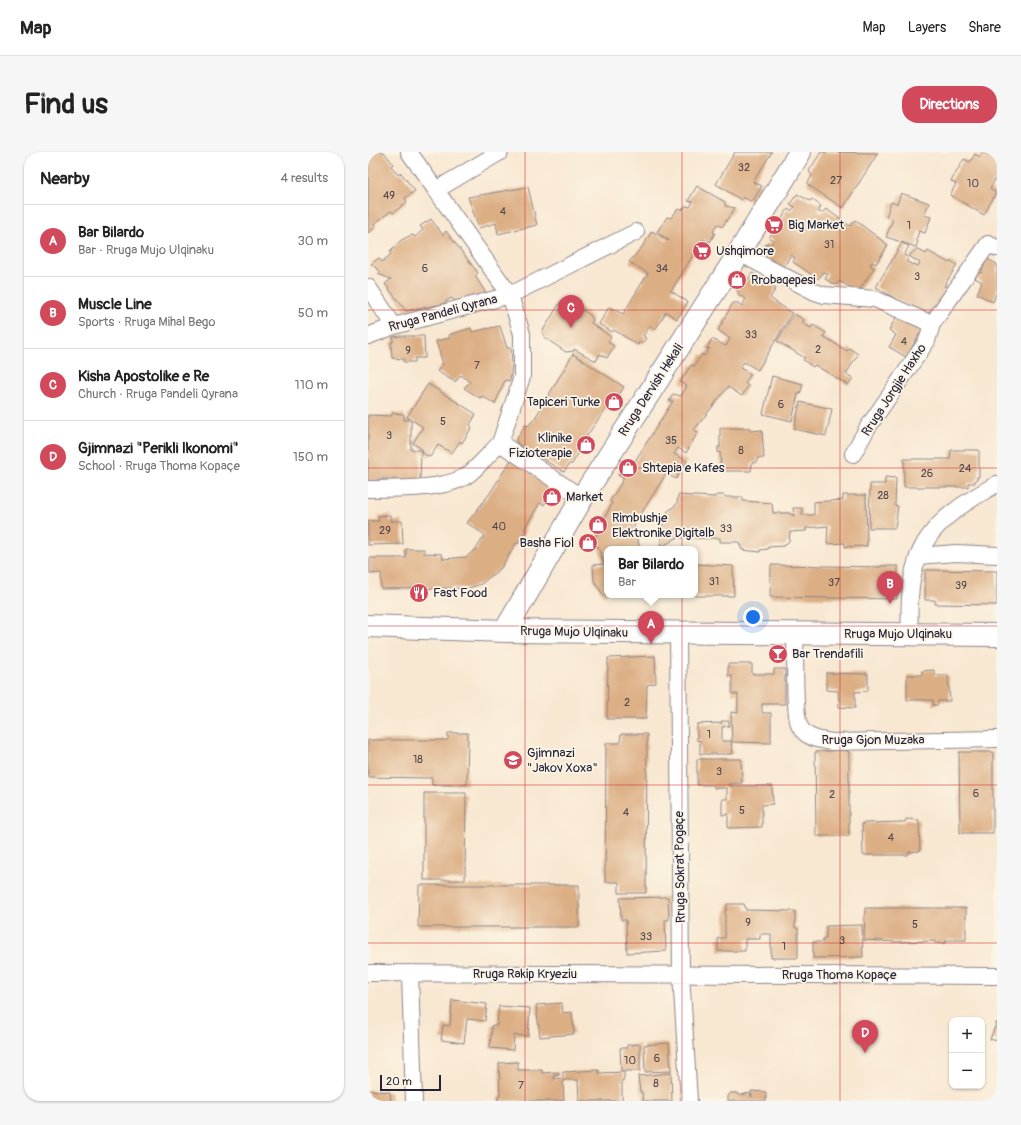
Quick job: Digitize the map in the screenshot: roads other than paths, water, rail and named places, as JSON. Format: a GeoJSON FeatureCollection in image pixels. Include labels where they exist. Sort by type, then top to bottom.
{"type":"FeatureCollection","features":[{"type":"Feature","properties":{"kind":"main road","name":"Rruga Dervish Hekali"},"geometry":{"type":"LineString","coordinates":[[505,631],[582,498],[739,253],[800,152]]}},
{"type":"Feature","properties":{"kind":"main road","name":"Rruga Mujo Ulqinaku"},"geometry":{"type":"LineString","coordinates":[[368,626],[505,631],[997,635]]}},
{"type":"Feature","properties":{"kind":"street"},"geometry":{"type":"LineString","coordinates":[[409,152],[510,295],[636,232]]}},
{"type":"Feature","properties":{"kind":"street"},"geometry":{"type":"LineString","coordinates":[[436,190],[500,152]]}},
{"type":"Feature","properties":{"kind":"street","name":"Rruga Jorgjie Haxho"},"geometry":{"type":"LineString","coordinates":[[853,454],[868,427],[927,341],[932,324],[994,242]]}},
{"type":"Feature","properties":{"kind":"street"},"geometry":{"type":"LineString","coordinates":[[739,253],[815,292],[824,295],[875,299],[932,324]]}},
{"type":"Feature","properties":{"kind":"street"},"geometry":{"type":"LineString","coordinates":[[368,287],[394,326]]}},
{"type":"Feature","properties":{"kind":"street","name":"Rruga Pandeli Qyrana"},"geometry":{"type":"LineString","coordinates":[[368,336],[394,326],[510,295],[522,334],[522,377],[500,443],[469,474],[462,478],[429,487],[368,489]]}},
{"type":"Feature","properties":{"kind":"street"},"geometry":{"type":"LineString","coordinates":[[500,443],[582,498]]}},
{"type":"Feature","properties":{"kind":"street"},"geometry":{"type":"LineString","coordinates":[[910,634],[909,605],[913,570],[918,556],[931,532],[942,520],[957,508],[997,484]]}},
{"type":"Feature","properties":{"kind":"street"},"geometry":{"type":"LineString","coordinates":[[918,556],[956,553],[997,555]]}},
{"type":"Feature","properties":{"kind":"street","name":"Rruga Sokrat Pogaçe"},"geometry":{"type":"LineString","coordinates":[[678,633],[681,974],[689,1101]]}},
{"type":"Feature","properties":{"kind":"street","name":"Rruga Gjon Muzaka"},"geometry":{"type":"LineString","coordinates":[[795,633],[796,711],[800,727],[813,739],[832,742],[997,739]]}},
{"type":"Feature","properties":{"kind":"street","name":"Rruga Rakip Kryeziu"},"geometry":{"type":"LineString","coordinates":[[368,973],[681,974]]}},
{"type":"Feature","properties":{"kind":"street"},"geometry":{"type":"LineString","coordinates":[[410,973],[414,1101]]}},
{"type":"Feature","properties":{"kind":"street","name":"Rruga Thoma Kopaçe"},"geometry":{"type":"LineString","coordinates":[[681,974],[997,976]]}},
{"type":"Feature","properties":{"kind":"place","name":"Big Market"},"geometry":{"type":"Point","coordinates":[774,225]}},
{"type":"Feature","properties":{"kind":"place","name":"Ushqimore"},"geometry":{"type":"Point","coordinates":[702,251]}},
{"type":"Feature","properties":{"kind":"place","name":"Rrobaqepesi"},"geometry":{"type":"Point","coordinates":[737,280]}},
{"type":"Feature","properties":{"kind":"place","name":"Kisha Apostolike e Re"},"geometry":{"type":"Point","coordinates":[571,328]}},
{"type":"Feature","properties":{"kind":"place","name":"Tapiceri Turke"},"geometry":{"type":"Point","coordinates":[614,402]}},
{"type":"Feature","properties":{"kind":"place","name":"Klinike Fizioterapie"},"geometry":{"type":"Point","coordinates":[586,445]}},
{"type":"Feature","properties":{"kind":"place","name":"Shtepia e Kafes"},"geometry":{"type":"Point","coordinates":[628,468]}},
{"type":"Feature","properties":{"kind":"place","name":"Market"},"geometry":{"type":"Point","coordinates":[552,497]}},
{"type":"Feature","properties":{"kind":"place","name":"Rimbushje Elektronike Digitalb"},"geometry":{"type":"Point","coordinates":[598,525]}},
{"type":"Feature","properties":{"kind":"place","name":"Basha Fiol"},"geometry":{"type":"Point","coordinates":[588,543]}},
{"type":"Feature","properties":{"kind":"place","name":"Fast Food"},"geometry":{"type":"Point","coordinates":[419,593]}},
{"type":"Feature","properties":{"kind":"place","name":"Muscle Line"},"geometry":{"type":"Point","coordinates":[890,604]}},
{"type":"Feature","properties":{"kind":"place","name":"Bar Bilardo"},"geometry":{"type":"Point","coordinates":[651,644]}},
{"type":"Feature","properties":{"kind":"place","name":"Bar Trendafili"},"geometry":{"type":"Point","coordinates":[778,654]}},
{"type":"Feature","properties":{"kind":"place","name":"Gjimnazi \"Jakov Xoxa\""},"geometry":{"type":"Point","coordinates":[513,760]}},
{"type":"Feature","properties":{"kind":"place","name":"Gjimnazi \"Perikli Ikonomi\""},"geometry":{"type":"Point","coordinates":[865,1053]}}]}
